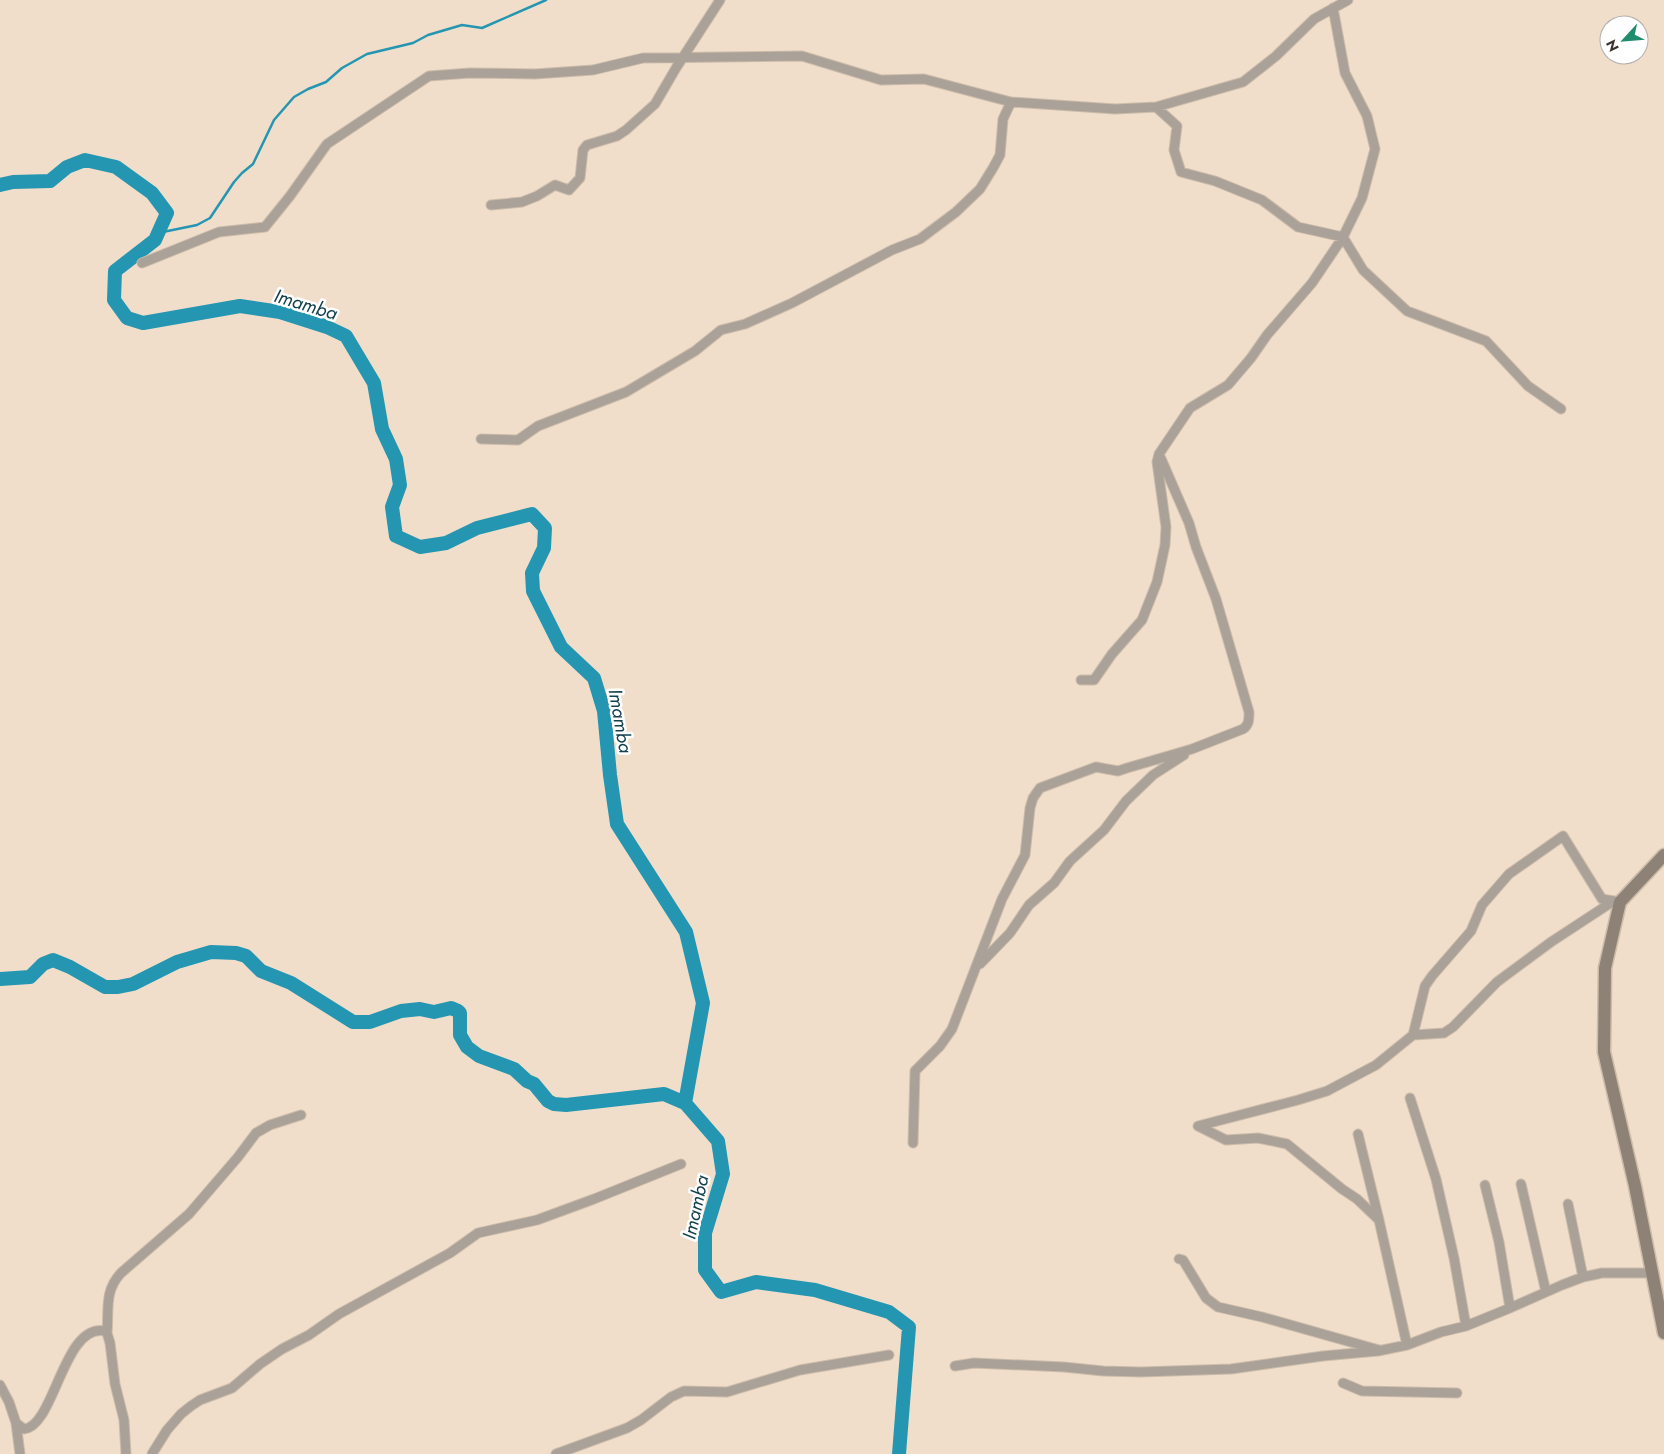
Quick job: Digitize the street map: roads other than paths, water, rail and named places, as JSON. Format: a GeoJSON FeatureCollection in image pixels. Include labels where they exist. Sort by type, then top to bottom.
{"type":"FeatureCollection","features":[{"type":"Feature","properties":{"kind":"street"},"geometry":{"type":"LineString","coordinates":[[491,205],[522,202],[556,186],[569,190],[580,178],[583,150],[587,145],[617,136],[656,104],[708,16],[720,0]]}},
{"type":"Feature","properties":{"kind":"street"},"geometry":{"type":"LineString","coordinates":[[142,263],[219,232],[265,227],[327,144],[429,76],[470,73],[535,74],[574,72],[593,70],[643,58],[802,56],[881,80],[924,79],[1011,102],[1115,109],[1156,107],[1243,82],[1276,56],[1314,19],[1348,0]]}},
{"type":"Feature","properties":{"kind":"street"},"geometry":{"type":"LineString","coordinates":[[1081,680],[1094,680],[1112,654],[1142,620],[1157,582],[1165,545],[1166,527],[1157,462],[1159,454],[1190,408],[1228,385],[1312,282],[1343,237],[1362,198],[1375,150],[1367,116],[1345,74],[1333,8]]}},
{"type":"Feature","properties":{"kind":"street"},"geometry":{"type":"LineString","coordinates":[[481,439],[518,440],[538,426],[626,392],[695,352],[721,330],[745,324],[892,250],[920,239],[956,212],[980,189],[1000,155],[1003,119],[1011,102]]}},
{"type":"Feature","properties":{"kind":"street"},"geometry":{"type":"LineString","coordinates":[[1156,107],[1176,126],[1174,150],[1181,172],[1215,181],[1262,200],[1298,227],[1343,237],[1363,270],[1407,311],[1486,341],[1528,386],[1561,409]]}},
{"type":"Feature","properties":{"kind":"street"},"geometry":{"type":"LineString","coordinates":[[913,1143],[915,1071],[940,1046],[952,1029],[1002,899],[1025,855],[1032,798],[1040,788],[1096,767],[1118,771],[1192,749],[1243,729],[1249,721],[1249,712],[1216,599],[1189,523],[1159,454]]}},
{"type":"Feature","properties":{"kind":"street"},"geometry":{"type":"LineString","coordinates":[[977,966],[1010,933],[1029,905],[1054,883],[1070,861],[1104,830],[1126,801],[1153,775],[1192,749]]}},
{"type":"Feature","properties":{"kind":"street"},"geometry":{"type":"LineString","coordinates":[[1379,1220],[1357,1199],[1287,1144],[1258,1138],[1226,1140],[1198,1126],[1327,1091],[1376,1066],[1413,1034],[1426,986],[1432,976],[1471,931],[1482,904],[1509,874],[1563,836],[1602,900],[1616,902]]}},
{"type":"Feature","properties":{"kind":"street"},"geometry":{"type":"LineString","coordinates":[[1413,1034],[1444,1033],[1453,1028],[1497,982],[1551,942],[1616,902],[1664,855]]}},
{"type":"Feature","properties":{"kind":"street"},"geometry":{"type":"LineString","coordinates":[[1616,902],[1604,968],[1604,1052],[1635,1186],[1664,1333]]}},
{"type":"Feature","properties":{"kind":"street"},"geometry":{"type":"LineString","coordinates":[[1410,1098],[1436,1179],[1454,1258],[1466,1326]]}},
{"type":"Feature","properties":{"kind":"street"},"geometry":{"type":"LineString","coordinates":[[126,1454],[124,1420],[116,1392],[107,1333],[108,1307],[114,1281],[121,1272],[189,1214],[256,1133],[270,1125],[301,1115]]}},
{"type":"Feature","properties":{"kind":"street"},"geometry":{"type":"LineString","coordinates":[[1358,1134],[1406,1345]]}},
{"type":"Feature","properties":{"kind":"street"},"geometry":{"type":"LineString","coordinates":[[152,1454],[167,1430],[191,1406],[200,1400],[232,1388],[260,1364],[282,1349],[309,1334],[338,1314],[450,1253],[478,1233],[537,1220],[681,1164]]}},
{"type":"Feature","properties":{"kind":"street"},"geometry":{"type":"LineString","coordinates":[[1485,1184],[1499,1242],[1510,1308]]}},
{"type":"Feature","properties":{"kind":"street"},"geometry":{"type":"LineString","coordinates":[[1521,1184],[1546,1292]]}},
{"type":"Feature","properties":{"kind":"street"},"geometry":{"type":"LineString","coordinates":[[1568,1204],[1583,1278]]}},
{"type":"Feature","properties":{"kind":"street"},"geometry":{"type":"LineString","coordinates":[[1180,1259],[1183,1260],[1206,1298],[1218,1307],[1345,1339],[1381,1351]]}},
{"type":"Feature","properties":{"kind":"street"},"geometry":{"type":"LineString","coordinates":[[955,1366],[974,1363],[1141,1372],[1231,1369],[1323,1356],[1381,1351],[1466,1326],[1562,1284],[1602,1273],[1652,1273]]}},
{"type":"Feature","properties":{"kind":"street"},"geometry":{"type":"LineString","coordinates":[[16,1423],[24,1429],[28,1429],[36,1422],[49,1403],[70,1356],[87,1334],[101,1330],[107,1333]]}},
{"type":"Feature","properties":{"kind":"street"},"geometry":{"type":"LineString","coordinates":[[556,1454],[627,1428],[641,1420],[671,1396],[684,1391],[727,1392],[800,1370],[889,1355]]}},
{"type":"Feature","properties":{"kind":"street"},"geometry":{"type":"LineString","coordinates":[[1343,1383],[1362,1391],[1457,1393]]}},
{"type":"Feature","properties":{"kind":"street"},"geometry":{"type":"LineString","coordinates":[[0,1385],[9,1402],[16,1423],[20,1454]]}},
{"type":"Feature","properties":{"kind":"waterway"},"geometry":{"type":"LineString","coordinates":[[158,233],[197,225],[210,218],[234,182],[253,164],[274,120],[294,97],[326,82],[342,68],[367,54],[413,43],[428,35],[462,25],[482,28],[546,0]]}},
{"type":"Feature","properties":{"kind":"waterway","name":"Imamba"},"geometry":{"type":"LineString","coordinates":[[0,185],[13,182],[50,181],[67,167],[85,160],[116,167],[152,193],[167,213],[155,240],[115,271],[114,300],[127,318],[143,323],[240,306],[280,312],[327,327],[346,336],[374,383],[382,429],[396,459],[400,485],[392,507],[396,536],[420,547],[446,543],[477,528],[532,514],[545,528],[544,548],[532,573],[533,591],[561,647],[594,678],[604,711],[617,824],[686,932],[703,1003],[685,1103],[718,1141],[723,1174],[705,1233],[705,1270],[721,1292],[756,1282],[815,1290],[889,1312],[909,1327],[899,1454]]}},
{"type":"Feature","properties":{"kind":"waterway"},"geometry":{"type":"LineString","coordinates":[[0,979],[30,977],[43,964],[53,960],[70,967],[105,987],[118,987],[133,984],[177,962],[211,952],[236,953],[246,956],[261,971],[291,983],[353,1022],[370,1022],[401,1011],[420,1009],[434,1012],[451,1008],[458,1011],[460,1013],[460,1035],[467,1047],[479,1056],[514,1069],[527,1081],[534,1084],[548,1101],[554,1104],[566,1105],[664,1094],[685,1103]]}}]}
